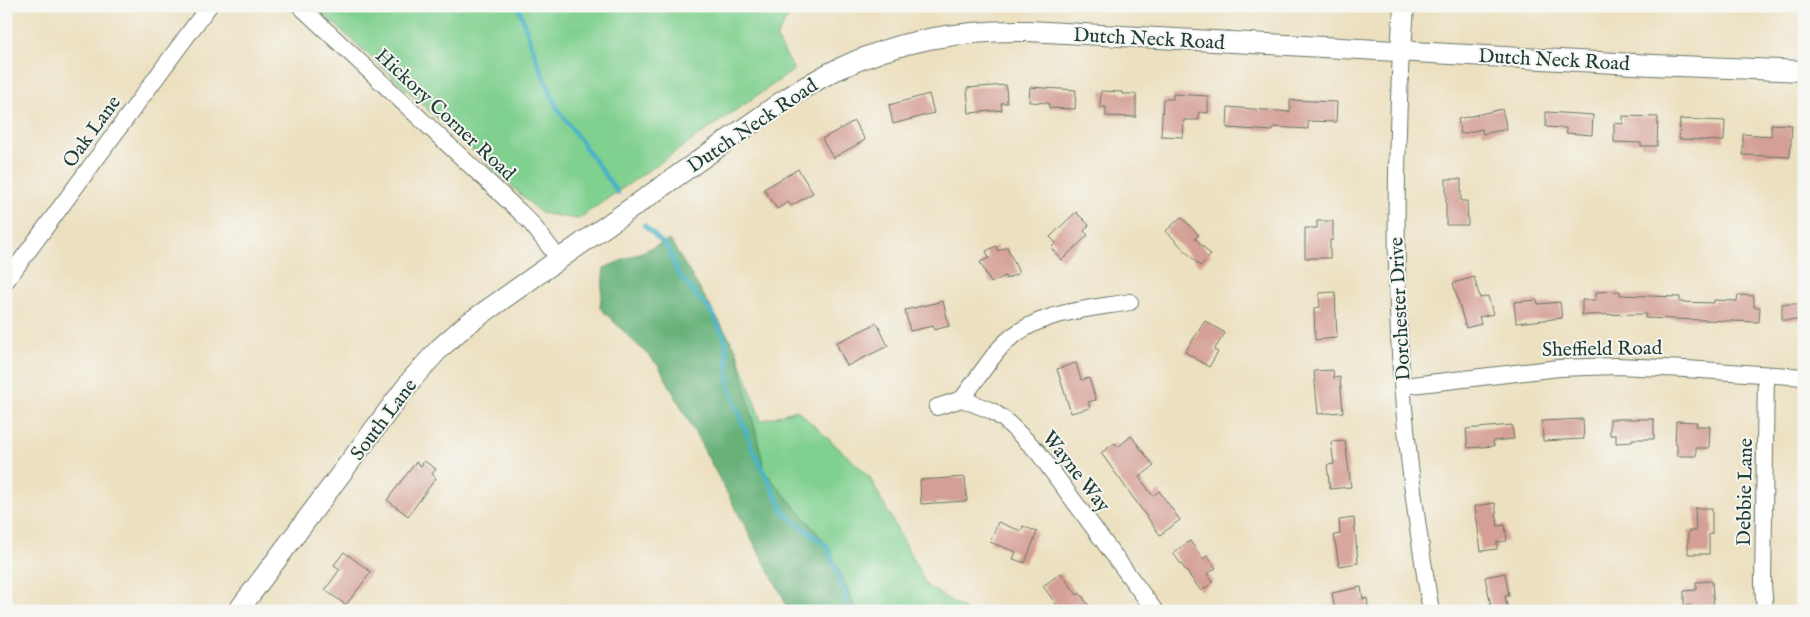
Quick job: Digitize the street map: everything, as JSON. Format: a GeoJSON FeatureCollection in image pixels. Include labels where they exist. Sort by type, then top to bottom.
{"type":"FeatureCollection","features":[{"type":"Feature","properties":{"kind":"street","name":"Oak Lane"},"geometry":{"type":"LineString","coordinates":[[6,281],[209,6]]}},
{"type":"Feature","properties":{"kind":"street","name":"Hickory Corner Road"},"geometry":{"type":"LineString","coordinates":[[300,6],[520,212],[559,258]]}},
{"type":"Feature","properties":{"kind":"street","name":"Dorchester Drive"},"geometry":{"type":"LineString","coordinates":[[1404,6],[1396,230],[1398,310],[1411,472],[1431,611]]}},
{"type":"Feature","properties":{"kind":"street","name":"Dutch Neck Road"},"geometry":{"type":"LineString","coordinates":[[559,258],[798,92],[835,70],[908,43],[939,36],[967,32],[1028,31],[1804,71]]}},
{"type":"Feature","properties":{"kind":"street","name":"South Lane"},"geometry":{"type":"LineString","coordinates":[[238,611],[412,379],[440,348],[466,325],[559,258]]}},
{"type":"Feature","properties":{"kind":"street"},"geometry":{"type":"LineString","coordinates":[[937,407],[962,399],[1000,348],[1026,326],[1039,320],[1063,314],[1130,302]]}},
{"type":"Feature","properties":{"kind":"street","name":"Sheffield Road"},"geometry":{"type":"LineString","coordinates":[[1403,386],[1559,368],[1624,366],[1804,377]]}},
{"type":"Feature","properties":{"kind":"street","name":"Debbie Lane"},"geometry":{"type":"LineString","coordinates":[[1765,611],[1766,375]]}},
{"type":"Feature","properties":{"kind":"street","name":"Wayne Way"},"geometry":{"type":"LineString","coordinates":[[962,399],[992,411],[1005,420],[1037,451],[1155,611]]}},
{"type":"Feature","properties":{"kind":"green space"},"geometry":{"type":"Polygon","coordinates":[[[315,6],[795,6],[776,37],[794,70],[578,219],[541,213],[315,6]]]}},
{"type":"Feature","properties":{"kind":"green space"},"geometry":{"type":"Polygon","coordinates":[[[670,240],[736,349],[765,472],[829,547],[856,611],[787,611],[783,597],[659,366],[600,308],[604,268],[670,240]]]}},
{"type":"Feature","properties":{"kind":"green space"},"geometry":{"type":"Polygon","coordinates":[[[736,349],[761,421],[797,410],[869,476],[927,586],[967,611],[856,611],[829,547],[765,472],[736,349]]]}},
{"type":"Feature","properties":{"kind":"building"},"geometry":{"type":"Polygon","coordinates":[[[1006,85],[1007,103],[1001,103],[1002,110],[969,113],[967,88],[1006,85]]]}},
{"type":"Feature","properties":{"kind":"building"},"geometry":{"type":"Polygon","coordinates":[[[1030,87],[1076,90],[1075,109],[1049,108],[1049,103],[1029,102],[1030,87]]]}},
{"type":"Feature","properties":{"kind":"building"},"geometry":{"type":"Polygon","coordinates":[[[1101,91],[1136,94],[1136,117],[1106,116],[1106,107],[1100,107],[1101,91]]]}},
{"type":"Feature","properties":{"kind":"building"},"geometry":{"type":"Polygon","coordinates":[[[929,94],[934,113],[893,124],[889,105],[929,94]]]}},
{"type":"Feature","properties":{"kind":"building"},"geometry":{"type":"Polygon","coordinates":[[[1173,94],[1208,96],[1208,113],[1199,112],[1199,120],[1184,120],[1183,137],[1161,136],[1163,99],[1173,99],[1173,94]]]}},
{"type":"Feature","properties":{"kind":"building"},"geometry":{"type":"Polygon","coordinates":[[[1290,100],[1337,102],[1336,122],[1308,121],[1308,129],[1273,127],[1273,131],[1227,128],[1228,107],[1290,112],[1290,100]]]}},
{"type":"Feature","properties":{"kind":"building"},"geometry":{"type":"Polygon","coordinates":[[[1502,109],[1507,129],[1483,134],[1482,129],[1461,134],[1458,119],[1502,109]]]}},
{"type":"Feature","properties":{"kind":"building"},"geometry":{"type":"Polygon","coordinates":[[[1546,112],[1593,115],[1592,135],[1566,133],[1566,128],[1546,127],[1546,112]]]}},
{"type":"Feature","properties":{"kind":"building"},"geometry":{"type":"Polygon","coordinates":[[[1623,116],[1658,117],[1657,146],[1641,146],[1641,143],[1614,142],[1614,123],[1623,124],[1623,116]]]}},
{"type":"Feature","properties":{"kind":"building"},"geometry":{"type":"Polygon","coordinates":[[[1680,119],[1725,121],[1724,141],[1679,139],[1680,119]]]}},
{"type":"Feature","properties":{"kind":"building"},"geometry":{"type":"Polygon","coordinates":[[[854,121],[865,140],[833,158],[822,139],[854,121]]]}},
{"type":"Feature","properties":{"kind":"building"},"geometry":{"type":"Polygon","coordinates":[[[1771,124],[1792,125],[1790,157],[1743,155],[1743,134],[1771,136],[1771,124]]]}},
{"type":"Feature","properties":{"kind":"building"},"geometry":{"type":"Polygon","coordinates":[[[798,169],[813,193],[791,206],[788,202],[777,209],[764,189],[798,169]]]}},
{"type":"Feature","properties":{"kind":"building"},"geometry":{"type":"Polygon","coordinates":[[[1446,179],[1461,179],[1461,201],[1467,201],[1468,225],[1446,225],[1446,179]]]}},
{"type":"Feature","properties":{"kind":"building"},"geometry":{"type":"Polygon","coordinates":[[[1076,212],[1089,225],[1084,231],[1088,235],[1062,260],[1051,248],[1056,243],[1050,237],[1076,212]]]}},
{"type":"Feature","properties":{"kind":"building"},"geometry":{"type":"Polygon","coordinates":[[[1181,217],[1199,235],[1195,238],[1211,255],[1200,266],[1166,231],[1181,217]]]}},
{"type":"Feature","properties":{"kind":"building"},"geometry":{"type":"Polygon","coordinates":[[[1317,221],[1333,221],[1333,240],[1330,240],[1330,258],[1305,258],[1305,228],[1317,228],[1317,221]]]}},
{"type":"Feature","properties":{"kind":"building"},"geometry":{"type":"Polygon","coordinates":[[[996,246],[998,251],[1007,247],[1019,273],[1006,279],[1005,276],[991,283],[980,262],[989,258],[986,251],[996,246]]]}},
{"type":"Feature","properties":{"kind":"building"},"geometry":{"type":"Polygon","coordinates":[[[1474,277],[1480,298],[1488,296],[1493,314],[1479,317],[1481,324],[1466,328],[1453,283],[1474,277]]]}},
{"type":"Feature","properties":{"kind":"building"},"geometry":{"type":"Polygon","coordinates":[[[1620,291],[1620,295],[1680,297],[1680,302],[1714,303],[1714,300],[1737,301],[1738,295],[1754,296],[1754,307],[1760,307],[1759,322],[1645,318],[1646,314],[1582,315],[1582,300],[1596,300],[1596,292],[1620,291]]]}},
{"type":"Feature","properties":{"kind":"building"},"geometry":{"type":"Polygon","coordinates":[[[1335,292],[1337,338],[1315,340],[1314,308],[1320,307],[1319,293],[1335,292]]]}},
{"type":"Feature","properties":{"kind":"building"},"geometry":{"type":"Polygon","coordinates":[[[1537,300],[1538,304],[1560,302],[1562,318],[1516,323],[1514,302],[1537,300]]]}},
{"type":"Feature","properties":{"kind":"building"},"geometry":{"type":"Polygon","coordinates":[[[943,301],[949,326],[934,330],[933,326],[910,331],[905,310],[943,301]]]}},
{"type":"Feature","properties":{"kind":"building"},"geometry":{"type":"Polygon","coordinates":[[[1782,304],[1804,304],[1804,320],[1782,320],[1782,304]]]}},
{"type":"Feature","properties":{"kind":"building"},"geometry":{"type":"Polygon","coordinates":[[[1205,321],[1225,333],[1214,350],[1218,352],[1209,367],[1185,352],[1205,321]]]}},
{"type":"Feature","properties":{"kind":"building"},"geometry":{"type":"Polygon","coordinates":[[[877,323],[888,346],[847,366],[836,343],[877,323]]]}},
{"type":"Feature","properties":{"kind":"building"},"geometry":{"type":"Polygon","coordinates":[[[1076,363],[1081,380],[1089,378],[1096,400],[1088,402],[1090,408],[1071,413],[1057,369],[1076,363]]]}},
{"type":"Feature","properties":{"kind":"building"},"geometry":{"type":"Polygon","coordinates":[[[1333,370],[1334,378],[1340,377],[1343,412],[1318,414],[1314,371],[1333,370]]]}},
{"type":"Feature","properties":{"kind":"building"},"geometry":{"type":"Polygon","coordinates":[[[1583,419],[1584,439],[1543,441],[1542,421],[1583,419]]]}},
{"type":"Feature","properties":{"kind":"building"},"geometry":{"type":"Polygon","coordinates":[[[1610,419],[1654,419],[1654,439],[1632,439],[1632,442],[1616,443],[1616,435],[1610,435],[1610,419]]]}},
{"type":"Feature","properties":{"kind":"building"},"geometry":{"type":"Polygon","coordinates":[[[1676,421],[1697,422],[1696,426],[1710,426],[1709,448],[1696,448],[1696,456],[1677,456],[1677,444],[1675,444],[1676,421]]]}},
{"type":"Feature","properties":{"kind":"building"},"geometry":{"type":"Polygon","coordinates":[[[1512,425],[1514,439],[1493,441],[1494,446],[1468,448],[1466,429],[1512,425]]]}},
{"type":"Feature","properties":{"kind":"building"},"geometry":{"type":"Polygon","coordinates":[[[1131,436],[1154,466],[1139,477],[1153,496],[1159,491],[1180,520],[1160,535],[1101,453],[1115,443],[1118,447],[1131,436]]]}},
{"type":"Feature","properties":{"kind":"building"},"geometry":{"type":"Polygon","coordinates":[[[1345,441],[1351,487],[1330,489],[1327,465],[1334,464],[1331,442],[1345,441]]]}},
{"type":"Feature","properties":{"kind":"building"},"geometry":{"type":"Polygon","coordinates":[[[424,461],[436,469],[432,474],[436,478],[408,516],[387,500],[416,462],[421,466],[424,461]]]}},
{"type":"Feature","properties":{"kind":"building"},"geometry":{"type":"Polygon","coordinates":[[[965,477],[967,501],[921,504],[920,480],[965,477]]]}},
{"type":"Feature","properties":{"kind":"building"},"geometry":{"type":"Polygon","coordinates":[[[1495,503],[1498,526],[1505,525],[1507,541],[1497,542],[1497,549],[1481,551],[1475,506],[1495,503]]]}},
{"type":"Feature","properties":{"kind":"building"},"geometry":{"type":"Polygon","coordinates":[[[1695,508],[1712,508],[1712,534],[1709,534],[1709,554],[1688,554],[1688,531],[1696,531],[1695,508]]]}},
{"type":"Feature","properties":{"kind":"building"},"geometry":{"type":"Polygon","coordinates":[[[1354,518],[1358,563],[1339,566],[1334,535],[1340,534],[1339,520],[1354,518]]]}},
{"type":"Feature","properties":{"kind":"building"},"geometry":{"type":"Polygon","coordinates":[[[998,522],[1021,531],[1023,526],[1037,532],[1025,563],[1013,559],[1016,552],[990,542],[998,522]]]}},
{"type":"Feature","properties":{"kind":"building"},"geometry":{"type":"Polygon","coordinates":[[[1190,541],[1203,559],[1207,556],[1216,568],[1207,574],[1213,582],[1201,591],[1173,553],[1190,541]]]}},
{"type":"Feature","properties":{"kind":"building"},"geometry":{"type":"Polygon","coordinates":[[[344,552],[371,572],[346,605],[325,590],[340,569],[334,565],[344,552]]]}},
{"type":"Feature","properties":{"kind":"building"},"geometry":{"type":"Polygon","coordinates":[[[1061,573],[1077,595],[1080,593],[1089,606],[1083,611],[1061,611],[1043,586],[1061,573]]]}},
{"type":"Feature","properties":{"kind":"building"},"geometry":{"type":"Polygon","coordinates":[[[1505,573],[1509,596],[1505,596],[1508,611],[1492,611],[1485,577],[1505,573]]]}},
{"type":"Feature","properties":{"kind":"building"},"geometry":{"type":"Polygon","coordinates":[[[1712,581],[1714,609],[1711,609],[1711,611],[1691,611],[1691,605],[1684,606],[1684,591],[1696,590],[1696,582],[1712,581]]]}},
{"type":"Feature","properties":{"kind":"building"},"geometry":{"type":"Polygon","coordinates":[[[1361,587],[1363,599],[1367,598],[1369,611],[1348,611],[1348,609],[1335,611],[1332,593],[1361,587]]]}},
{"type":"Feature","properties":{"kind":"waterway"},"geometry":{"type":"LineString","coordinates":[[518,6],[538,63],[557,108],[618,193]]}},
{"type":"Feature","properties":{"kind":"waterway"},"geometry":{"type":"LineString","coordinates":[[644,225],[669,249],[677,273],[712,313],[726,341],[729,387],[753,450],[785,514],[827,546],[851,611]]}}]}
